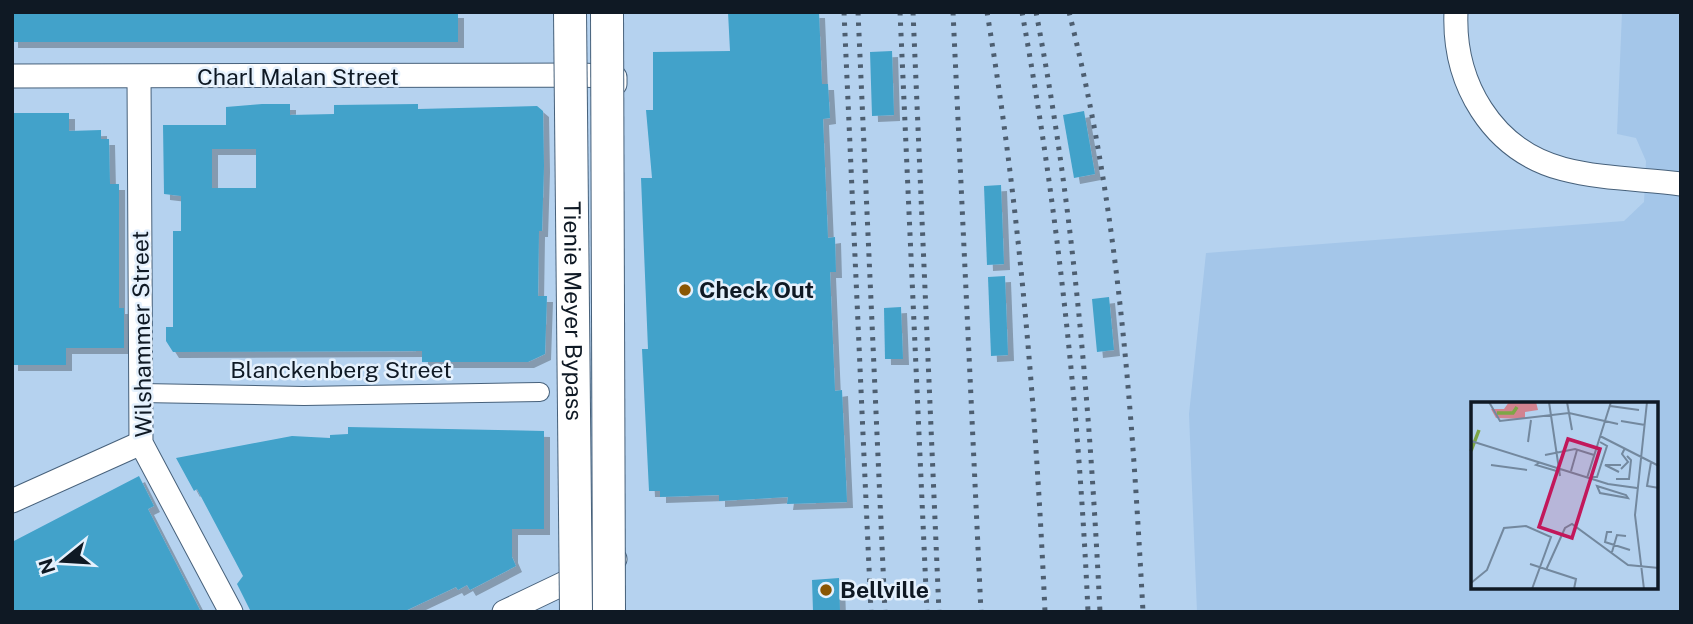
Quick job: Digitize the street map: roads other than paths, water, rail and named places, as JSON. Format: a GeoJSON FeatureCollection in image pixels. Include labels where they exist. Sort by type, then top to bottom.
{"type":"FeatureCollection","features":[{"type":"Feature","properties":{"kind":"main road","name":"Tienie Meyer Bypass"},"geometry":{"type":"LineString","coordinates":[[569,12],[578,612]]}},
{"type":"Feature","properties":{"kind":"main road","name":"Tienie Meyer Bypass"},"geometry":{"type":"LineString","coordinates":[[607,12],[609,612]]}},
{"type":"Feature","properties":{"kind":"street"},"geometry":{"type":"LineString","coordinates":[[1456,12],[1459,62],[1467,84],[1480,109],[1500,132],[1536,159],[1560,168],[1681,184]]}},
{"type":"Feature","properties":{"kind":"street"},"geometry":{"type":"LineString","coordinates":[[578,612],[583,75]]}},
{"type":"Feature","properties":{"kind":"street","name":"Charl Malan Street"},"geometry":{"type":"LineString","coordinates":[[12,76],[615,76],[615,559],[621,612]]}},
{"type":"Feature","properties":{"kind":"street","name":"Wilshammer Street"},"geometry":{"type":"LineString","coordinates":[[139,77],[141,443],[231,612]]}},
{"type":"Feature","properties":{"kind":"street","name":"Blanckenberg Street"},"geometry":{"type":"LineString","coordinates":[[141,393],[304,396],[540,392]]}},
{"type":"Feature","properties":{"kind":"street"},"geometry":{"type":"LineString","coordinates":[[12,501],[141,443]]}},
{"type":"Feature","properties":{"kind":"street"},"geometry":{"type":"LineString","coordinates":[[504,612],[615,559]]}},
{"type":"Feature","properties":{"kind":"railway"},"geometry":{"type":"LineString","coordinates":[[844,12],[871,612]]}},
{"type":"Feature","properties":{"kind":"railway"},"geometry":{"type":"LineString","coordinates":[[858,12],[885,612]]}},
{"type":"Feature","properties":{"kind":"railway"},"geometry":{"type":"LineString","coordinates":[[900,12],[927,612]]}},
{"type":"Feature","properties":{"kind":"railway"},"geometry":{"type":"LineString","coordinates":[[913,12],[939,612]]}},
{"type":"Feature","properties":{"kind":"railway"},"geometry":{"type":"LineString","coordinates":[[953,12],[981,612]]}},
{"type":"Feature","properties":{"kind":"railway"},"geometry":{"type":"LineString","coordinates":[[987,12],[1009,161],[1025,311],[1045,612]]}},
{"type":"Feature","properties":{"kind":"railway"},"geometry":{"type":"LineString","coordinates":[[1022,12],[1046,161],[1065,311],[1079,461],[1088,612]]}},
{"type":"Feature","properties":{"kind":"railway"},"geometry":{"type":"LineString","coordinates":[[1036,12],[1061,161],[1078,310],[1100,612]]}},
{"type":"Feature","properties":{"kind":"railway"},"geometry":{"type":"LineString","coordinates":[[1069,12],[1100,160],[1121,310],[1143,612]]}},
{"type":"Feature","properties":{"kind":"place","name":"Check Out"},"geometry":{"type":"Point","coordinates":[685,290]}},
{"type":"Feature","properties":{"kind":"place","name":"Bellville"},"geometry":{"type":"Point","coordinates":[826,590]}}]}
